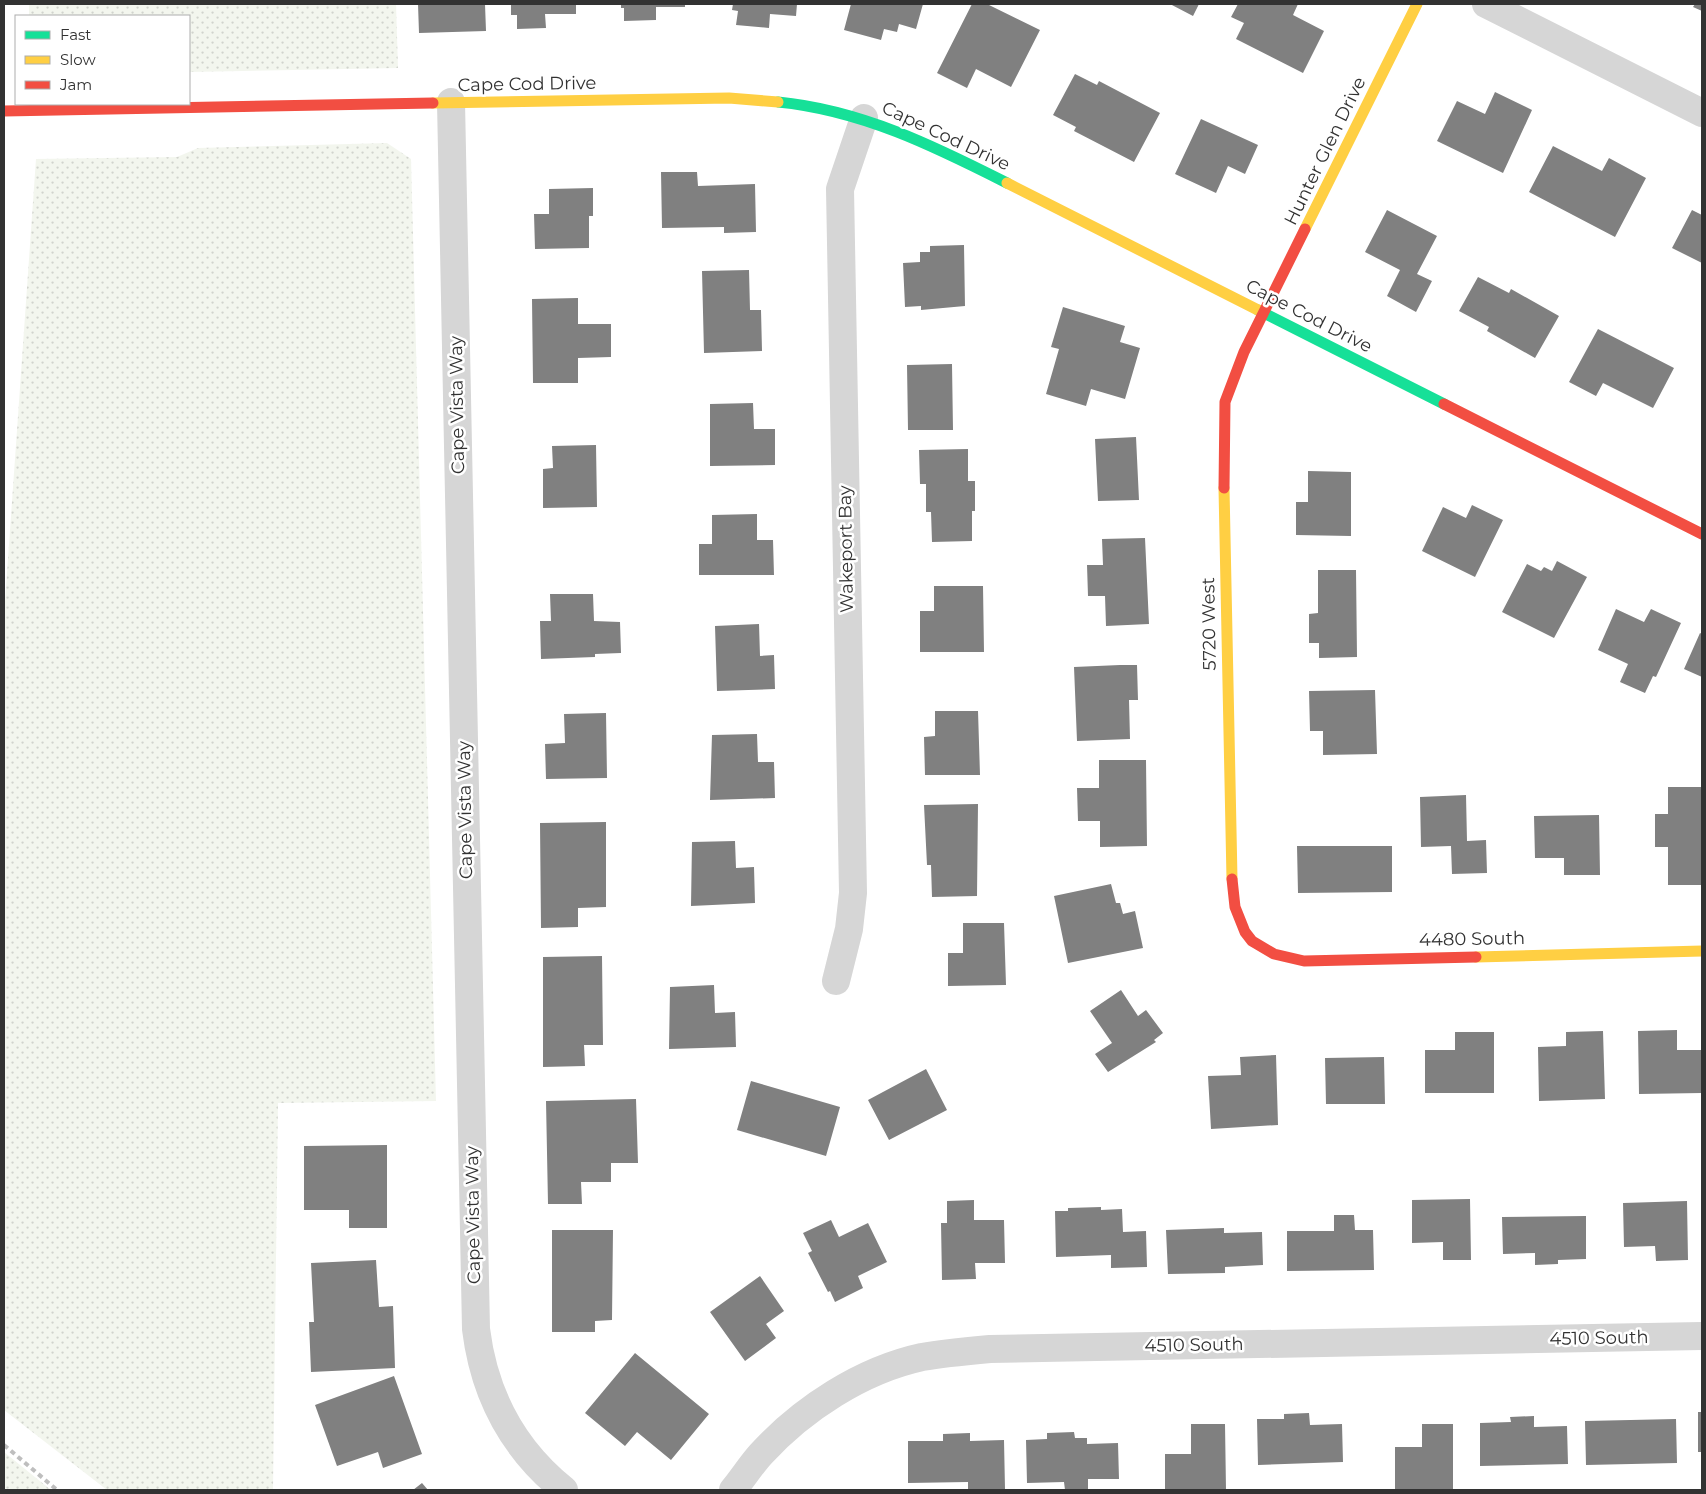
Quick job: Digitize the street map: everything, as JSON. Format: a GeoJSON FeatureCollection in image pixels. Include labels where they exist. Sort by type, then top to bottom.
{"type":"FeatureCollection","features":[{"type":"Feature","properties":{"kind":"street","name":"Hunter Glen Drive"},"geometry":{"type":"LineString","coordinates":[[1265,313],[1417,4]]}},
{"type":"Feature","properties":{"kind":"street"},"geometry":{"type":"LineString","coordinates":[[1486,4],[1702,113]]}},
{"type":"Feature","properties":{"kind":"street","name":"Cape Cod Drive"},"geometry":{"type":"LineString","coordinates":[[4,111],[451,102],[763,99],[830,109],[864,118],[935,147],[1702,534]]}},
{"type":"Feature","properties":{"kind":"street","name":"Cape Vista Way"},"geometry":{"type":"LineString","coordinates":[[451,102],[476,1329],[480,1359],[488,1386],[500,1413],[513,1436],[531,1460],[564,1490]]}},
{"type":"Feature","properties":{"kind":"street","name":"Wakeport Bay"},"geometry":{"type":"LineString","coordinates":[[836,981],[849,929],[853,893],[840,189],[864,118]]}},
{"type":"Feature","properties":{"kind":"street","name":"5720 West"},"geometry":{"type":"LineString","coordinates":[[1249,939],[1236,916],[1232,890],[1223,420],[1230,387],[1244,352],[1265,313]]}},
{"type":"Feature","properties":{"kind":"street","name":"4480 South"},"geometry":{"type":"LineString","coordinates":[[1249,939],[1260,949],[1274,955],[1304,961],[1702,951]]}},
{"type":"Feature","properties":{"kind":"street","name":"4510 South"},"geometry":{"type":"LineString","coordinates":[[733,1490],[761,1454],[788,1428],[819,1404],[851,1384],[886,1369],[921,1358],[954,1352],[990,1349],[1702,1336]]}},
{"type":"Feature","properties":{"kind":"shaded area"},"geometry":{"type":"Polygon","coordinates":[[[29,4],[396,4],[398,68],[190,72],[190,15],[29,15],[29,4]]]}},
{"type":"Feature","properties":{"kind":"shaded area"},"geometry":{"type":"Polygon","coordinates":[[[387,143],[411,159],[436,1101],[278,1103],[273,1490],[107,1490],[4,1410],[4,616],[36,159],[177,157],[198,148],[387,143]]]}},
{"type":"Feature","properties":{"kind":"shaded area"},"geometry":{"type":"Polygon","coordinates":[[[4,1452],[51,1490],[4,1490],[4,1452]]]}},
{"type":"Feature","properties":{"kind":"building"},"geometry":{"type":"Polygon","coordinates":[[[418,4],[485,4],[486,31],[419,33],[418,4]]]}},
{"type":"Feature","properties":{"kind":"building"},"geometry":{"type":"Polygon","coordinates":[[[511,4],[576,4],[576,14],[545,14],[546,28],[517,29],[517,15],[511,15],[511,4]]]}},
{"type":"Feature","properties":{"kind":"building"},"geometry":{"type":"Polygon","coordinates":[[[621,4],[685,4],[685,7],[656,7],[656,20],[624,21],[624,8],[621,8],[621,4]]]}},
{"type":"Feature","properties":{"kind":"building"},"geometry":{"type":"Polygon","coordinates":[[[733,4],[797,4],[796,16],[770,14],[769,28],[736,25],[738,11],[732,10],[733,4]]]}},
{"type":"Feature","properties":{"kind":"building"},"geometry":{"type":"Polygon","coordinates":[[[851,4],[923,4],[916,29],[899,24],[897,32],[884,29],[881,40],[844,30],[851,4]]]}},
{"type":"Feature","properties":{"kind":"building"},"geometry":{"type":"Polygon","coordinates":[[[972,4],[987,4],[1040,30],[1011,87],[976,69],[967,88],[937,73],[972,4]]]}},
{"type":"Feature","properties":{"kind":"building"},"geometry":{"type":"Polygon","coordinates":[[[1170,4],[1199,4],[1193,16],[1170,4]]]}},
{"type":"Feature","properties":{"kind":"building"},"geometry":{"type":"Polygon","coordinates":[[[1238,4],[1298,4],[1293,15],[1324,31],[1303,73],[1236,39],[1244,23],[1231,17],[1238,4]]]}},
{"type":"Feature","properties":{"kind":"building"},"geometry":{"type":"Polygon","coordinates":[[[1695,4],[1702,4],[1702,11],[1693,7],[1695,4]]]}},
{"type":"Feature","properties":{"kind":"building"},"geometry":{"type":"Polygon","coordinates":[[[1075,74],[1097,85],[1099,81],[1160,113],[1134,162],[1074,131],[1076,127],[1053,115],[1075,74]]]}},
{"type":"Feature","properties":{"kind":"building"},"geometry":{"type":"Polygon","coordinates":[[[1495,92],[1532,110],[1503,173],[1437,141],[1457,101],[1485,114],[1495,92]]]}},
{"type":"Feature","properties":{"kind":"building"},"geometry":{"type":"Polygon","coordinates":[[[1201,119],[1258,145],[1245,174],[1228,166],[1216,193],[1175,174],[1201,119]]]}},
{"type":"Feature","properties":{"kind":"building"},"geometry":{"type":"Polygon","coordinates":[[[1553,146],[1602,171],[1609,158],[1646,178],[1615,237],[1529,192],[1553,146]]]}},
{"type":"Feature","properties":{"kind":"building"},"geometry":{"type":"Polygon","coordinates":[[[661,172],[697,172],[698,186],[755,184],[756,232],[724,233],[724,227],[662,228],[661,172]]]}},
{"type":"Feature","properties":{"kind":"building"},"geometry":{"type":"Polygon","coordinates":[[[593,188],[593,216],[589,216],[589,248],[535,249],[534,214],[549,214],[549,189],[593,188]]]}},
{"type":"Feature","properties":{"kind":"building"},"geometry":{"type":"Polygon","coordinates":[[[1387,210],[1437,236],[1417,274],[1432,281],[1416,312],[1387,296],[1400,270],[1365,252],[1387,210]]]}},
{"type":"Feature","properties":{"kind":"building"},"geometry":{"type":"Polygon","coordinates":[[[1692,210],[1702,215],[1702,263],[1672,248],[1692,210]]]}},
{"type":"Feature","properties":{"kind":"building"},"geometry":{"type":"Polygon","coordinates":[[[964,245],[965,306],[921,310],[921,306],[905,307],[903,263],[920,262],[920,252],[930,252],[930,246],[964,245]]]}},
{"type":"Feature","properties":{"kind":"building"},"geometry":{"type":"Polygon","coordinates":[[[749,270],[750,310],[761,310],[762,351],[704,353],[702,271],[749,270]]]}},
{"type":"Feature","properties":{"kind":"building"},"geometry":{"type":"Polygon","coordinates":[[[1478,277],[1509,293],[1511,289],[1559,316],[1535,358],[1487,331],[1489,327],[1459,311],[1478,277]]]}},
{"type":"Feature","properties":{"kind":"building"},"geometry":{"type":"Polygon","coordinates":[[[578,298],[578,324],[611,324],[611,357],[578,358],[578,383],[533,383],[532,299],[578,298]]]}},
{"type":"Feature","properties":{"kind":"building"},"geometry":{"type":"Polygon","coordinates":[[[1063,307],[1125,326],[1120,342],[1140,348],[1125,399],[1091,389],[1086,406],[1046,394],[1059,349],[1051,347],[1063,307]]]}},
{"type":"Feature","properties":{"kind":"building"},"geometry":{"type":"Polygon","coordinates":[[[1598,329],[1674,368],[1653,408],[1603,383],[1596,396],[1569,382],[1598,329]]]}},
{"type":"Feature","properties":{"kind":"building"},"geometry":{"type":"Polygon","coordinates":[[[952,364],[953,430],[908,430],[907,365],[952,364]]]}},
{"type":"Feature","properties":{"kind":"building"},"geometry":{"type":"Polygon","coordinates":[[[753,403],[754,429],[775,429],[775,465],[710,466],[710,404],[753,403]]]}},
{"type":"Feature","properties":{"kind":"building"},"geometry":{"type":"Polygon","coordinates":[[[1136,437],[1139,500],[1098,501],[1095,439],[1136,437]]]}},
{"type":"Feature","properties":{"kind":"building"},"geometry":{"type":"Polygon","coordinates":[[[596,445],[597,507],[543,508],[543,469],[553,468],[552,446],[596,445]]]}},
{"type":"Feature","properties":{"kind":"building"},"geometry":{"type":"Polygon","coordinates":[[[968,449],[968,481],[975,481],[972,541],[932,542],[931,512],[926,512],[926,484],[920,484],[919,450],[968,449]]]}},
{"type":"Feature","properties":{"kind":"building"},"geometry":{"type":"Polygon","coordinates":[[[1308,471],[1351,472],[1351,536],[1296,535],[1296,502],[1308,502],[1308,471]]]}},
{"type":"Feature","properties":{"kind":"building"},"geometry":{"type":"Polygon","coordinates":[[[1472,505],[1503,520],[1475,577],[1422,551],[1443,507],[1466,518],[1472,505]]]}},
{"type":"Feature","properties":{"kind":"building"},"geometry":{"type":"Polygon","coordinates":[[[757,514],[757,540],[773,540],[774,575],[699,575],[699,544],[712,544],[712,515],[757,514]]]}},
{"type":"Feature","properties":{"kind":"building"},"geometry":{"type":"Polygon","coordinates":[[[1145,538],[1149,624],[1106,626],[1105,596],[1088,596],[1087,565],[1103,565],[1102,539],[1145,538]]]}},
{"type":"Feature","properties":{"kind":"building"},"geometry":{"type":"Polygon","coordinates":[[[1557,561],[1587,577],[1554,638],[1502,612],[1527,564],[1541,571],[1544,567],[1552,571],[1557,561]]]}},
{"type":"Feature","properties":{"kind":"building"},"geometry":{"type":"Polygon","coordinates":[[[1318,570],[1356,570],[1357,657],[1319,658],[1319,643],[1309,643],[1309,614],[1318,613],[1318,570]]]}},
{"type":"Feature","properties":{"kind":"building"},"geometry":{"type":"Polygon","coordinates":[[[934,586],[983,586],[984,652],[920,652],[920,611],[934,611],[934,586]]]}},
{"type":"Feature","properties":{"kind":"building"},"geometry":{"type":"Polygon","coordinates":[[[550,594],[593,594],[594,621],[620,622],[621,653],[595,654],[595,657],[541,659],[540,621],[551,621],[550,594]]]}},
{"type":"Feature","properties":{"kind":"building"},"geometry":{"type":"Polygon","coordinates":[[[1616,609],[1644,622],[1651,609],[1681,623],[1656,677],[1653,676],[1645,693],[1620,682],[1628,664],[1598,650],[1616,609]]]}},
{"type":"Feature","properties":{"kind":"building"},"geometry":{"type":"Polygon","coordinates":[[[759,624],[760,656],[774,655],[775,689],[717,691],[715,626],[759,624]]]}},
{"type":"Feature","properties":{"kind":"building"},"geometry":{"type":"Polygon","coordinates":[[[1700,633],[1702,634],[1702,677],[1684,669],[1700,633]]]}},
{"type":"Feature","properties":{"kind":"building"},"geometry":{"type":"Polygon","coordinates":[[[1137,665],[1138,700],[1129,700],[1130,739],[1077,741],[1074,667],[1137,665]]]}},
{"type":"Feature","properties":{"kind":"building"},"geometry":{"type":"Polygon","coordinates":[[[1375,690],[1377,754],[1323,755],[1323,731],[1310,731],[1309,691],[1375,690]]]}},
{"type":"Feature","properties":{"kind":"building"},"geometry":{"type":"Polygon","coordinates":[[[935,711],[978,711],[980,775],[925,775],[924,737],[935,736],[935,711]]]}},
{"type":"Feature","properties":{"kind":"building"},"geometry":{"type":"Polygon","coordinates":[[[606,713],[607,778],[546,779],[545,744],[565,743],[564,714],[606,713]]]}},
{"type":"Feature","properties":{"kind":"building"},"geometry":{"type":"Polygon","coordinates":[[[757,734],[758,762],[774,762],[775,798],[710,800],[712,735],[757,734]]]}},
{"type":"Feature","properties":{"kind":"building"},"geometry":{"type":"Polygon","coordinates":[[[1099,760],[1146,760],[1147,846],[1100,847],[1100,821],[1078,821],[1077,788],[1099,788],[1099,760]]]}},
{"type":"Feature","properties":{"kind":"building"},"geometry":{"type":"Polygon","coordinates":[[[1668,787],[1702,787],[1702,885],[1668,885],[1668,847],[1655,847],[1655,814],[1668,814],[1668,787]]]}},
{"type":"Feature","properties":{"kind":"building"},"geometry":{"type":"Polygon","coordinates":[[[1466,795],[1467,841],[1486,840],[1487,873],[1452,874],[1451,846],[1421,847],[1420,797],[1466,795]]]}},
{"type":"Feature","properties":{"kind":"building"},"geometry":{"type":"Polygon","coordinates":[[[978,804],[977,896],[932,897],[931,865],[927,865],[924,805],[978,804]]]}},
{"type":"Feature","properties":{"kind":"building"},"geometry":{"type":"Polygon","coordinates":[[[1599,815],[1600,875],[1564,875],[1564,858],[1535,858],[1534,816],[1599,815]]]}},
{"type":"Feature","properties":{"kind":"building"},"geometry":{"type":"Polygon","coordinates":[[[606,822],[606,907],[578,908],[578,927],[541,928],[540,823],[606,822]]]}},
{"type":"Feature","properties":{"kind":"building"},"geometry":{"type":"Polygon","coordinates":[[[735,841],[736,868],[754,867],[755,903],[691,906],[692,842],[735,841]]]}},
{"type":"Feature","properties":{"kind":"building"},"geometry":{"type":"Polygon","coordinates":[[[1297,846],[1392,846],[1392,892],[1298,893],[1297,846]]]}},
{"type":"Feature","properties":{"kind":"building"},"geometry":{"type":"Polygon","coordinates":[[[1111,884],[1116,903],[1120,903],[1123,914],[1135,911],[1143,948],[1068,963],[1054,896],[1111,884]]]}},
{"type":"Feature","properties":{"kind":"building"},"geometry":{"type":"Polygon","coordinates":[[[963,923],[1004,923],[1006,985],[948,986],[948,953],[963,953],[963,923]]]}},
{"type":"Feature","properties":{"kind":"building"},"geometry":{"type":"Polygon","coordinates":[[[602,956],[603,1045],[584,1045],[585,1066],[543,1067],[543,957],[602,956]]]}},
{"type":"Feature","properties":{"kind":"building"},"geometry":{"type":"Polygon","coordinates":[[[714,985],[715,1013],[735,1012],[736,1047],[669,1049],[670,987],[714,985]]]}},
{"type":"Feature","properties":{"kind":"building"},"geometry":{"type":"Polygon","coordinates":[[[1121,990],[1138,1016],[1146,1010],[1163,1033],[1154,1040],[1156,1042],[1108,1072],[1095,1054],[1112,1043],[1090,1011],[1121,990]]]}},
{"type":"Feature","properties":{"kind":"building"},"geometry":{"type":"Polygon","coordinates":[[[1677,1030],[1677,1050],[1702,1050],[1702,1093],[1639,1094],[1638,1031],[1677,1030]]]}},
{"type":"Feature","properties":{"kind":"building"},"geometry":{"type":"Polygon","coordinates":[[[1603,1031],[1605,1099],[1539,1101],[1538,1047],[1566,1046],[1566,1032],[1603,1031]]]}},
{"type":"Feature","properties":{"kind":"building"},"geometry":{"type":"Polygon","coordinates":[[[1455,1032],[1494,1032],[1494,1093],[1425,1093],[1425,1050],[1455,1050],[1455,1032]]]}},
{"type":"Feature","properties":{"kind":"building"},"geometry":{"type":"Polygon","coordinates":[[[1276,1055],[1278,1125],[1211,1129],[1208,1076],[1241,1075],[1240,1057],[1276,1055]]]}},
{"type":"Feature","properties":{"kind":"building"},"geometry":{"type":"Polygon","coordinates":[[[1384,1057],[1385,1104],[1326,1104],[1325,1058],[1384,1057]]]}},
{"type":"Feature","properties":{"kind":"building"},"geometry":{"type":"Polygon","coordinates":[[[926,1069],[947,1110],[889,1140],[868,1100],[926,1069]]]}},
{"type":"Feature","properties":{"kind":"building"},"geometry":{"type":"Polygon","coordinates":[[[751,1081],[840,1107],[826,1156],[737,1130],[751,1081]]]}},
{"type":"Feature","properties":{"kind":"building"},"geometry":{"type":"Polygon","coordinates":[[[636,1099],[638,1163],[611,1163],[611,1182],[581,1182],[582,1204],[548,1204],[546,1101],[636,1099]]]}},
{"type":"Feature","properties":{"kind":"building"},"geometry":{"type":"Polygon","coordinates":[[[387,1145],[387,1228],[349,1228],[349,1210],[304,1210],[304,1146],[387,1145]]]}},
{"type":"Feature","properties":{"kind":"building"},"geometry":{"type":"Polygon","coordinates":[[[1470,1199],[1471,1260],[1443,1260],[1443,1242],[1412,1243],[1412,1200],[1470,1199]]]}},
{"type":"Feature","properties":{"kind":"building"},"geometry":{"type":"Polygon","coordinates":[[[974,1200],[974,1220],[1004,1220],[1005,1263],[975,1263],[976,1279],[942,1280],[941,1223],[947,1223],[947,1201],[974,1200]]]}},
{"type":"Feature","properties":{"kind":"building"},"geometry":{"type":"Polygon","coordinates":[[[1687,1201],[1688,1260],[1656,1261],[1655,1246],[1624,1247],[1623,1203],[1687,1201]]]}},
{"type":"Feature","properties":{"kind":"building"},"geometry":{"type":"Polygon","coordinates":[[[1101,1207],[1101,1210],[1122,1209],[1123,1232],[1146,1231],[1147,1267],[1111,1268],[1111,1255],[1056,1257],[1055,1211],[1068,1211],[1068,1208],[1101,1207]]]}},
{"type":"Feature","properties":{"kind":"building"},"geometry":{"type":"Polygon","coordinates":[[[1334,1215],[1354,1215],[1355,1230],[1373,1230],[1374,1270],[1287,1271],[1287,1231],[1334,1231],[1334,1215]]]}},
{"type":"Feature","properties":{"kind":"building"},"geometry":{"type":"Polygon","coordinates":[[[1586,1216],[1586,1259],[1558,1260],[1558,1264],[1535,1265],[1535,1253],[1503,1254],[1502,1217],[1586,1216]]]}},
{"type":"Feature","properties":{"kind":"building"},"geometry":{"type":"Polygon","coordinates":[[[831,1220],[839,1237],[868,1223],[887,1262],[858,1276],[863,1288],[835,1302],[808,1253],[812,1251],[803,1233],[831,1220]]]}},
{"type":"Feature","properties":{"kind":"building"},"geometry":{"type":"Polygon","coordinates":[[[1224,1228],[1224,1233],[1262,1232],[1263,1265],[1225,1267],[1225,1273],[1168,1274],[1166,1230],[1224,1228]]]}},
{"type":"Feature","properties":{"kind":"building"},"geometry":{"type":"Polygon","coordinates":[[[552,1230],[613,1230],[612,1320],[595,1321],[595,1332],[552,1332],[552,1230]]]}},
{"type":"Feature","properties":{"kind":"building"},"geometry":{"type":"Polygon","coordinates":[[[376,1260],[379,1307],[393,1306],[395,1368],[311,1372],[309,1322],[314,1322],[311,1263],[376,1260]]]}},
{"type":"Feature","properties":{"kind":"building"},"geometry":{"type":"Polygon","coordinates":[[[760,1276],[784,1311],[766,1324],[776,1338],[745,1361],[710,1312],[760,1276]]]}},
{"type":"Feature","properties":{"kind":"building"},"geometry":{"type":"Polygon","coordinates":[[[635,1353],[709,1414],[671,1460],[637,1432],[625,1446],[585,1413],[635,1353]]]}},
{"type":"Feature","properties":{"kind":"building"},"geometry":{"type":"Polygon","coordinates":[[[394,1376],[422,1454],[383,1468],[378,1452],[337,1466],[315,1405],[394,1376]]]}},
{"type":"Feature","properties":{"kind":"building"},"geometry":{"type":"Polygon","coordinates":[[[1698,1412],[1702,1412],[1702,1452],[1698,1452],[1698,1412]]]}},
{"type":"Feature","properties":{"kind":"building"},"geometry":{"type":"Polygon","coordinates":[[[1309,1413],[1310,1425],[1342,1424],[1343,1462],[1258,1465],[1257,1419],[1284,1419],[1284,1414],[1309,1413]]]}},
{"type":"Feature","properties":{"kind":"building"},"geometry":{"type":"Polygon","coordinates":[[[1534,1416],[1534,1427],[1567,1426],[1568,1464],[1480,1466],[1480,1423],[1511,1422],[1510,1417],[1534,1416]]]}},
{"type":"Feature","properties":{"kind":"building"},"geometry":{"type":"Polygon","coordinates":[[[1676,1419],[1677,1463],[1586,1465],[1585,1421],[1676,1419]]]}},
{"type":"Feature","properties":{"kind":"building"},"geometry":{"type":"Polygon","coordinates":[[[1191,1424],[1225,1424],[1226,1490],[1165,1490],[1165,1454],[1191,1454],[1191,1424]]]}},
{"type":"Feature","properties":{"kind":"building"},"geometry":{"type":"Polygon","coordinates":[[[1422,1424],[1453,1424],[1453,1490],[1395,1490],[1395,1447],[1422,1447],[1422,1424]]]}},
{"type":"Feature","properties":{"kind":"building"},"geometry":{"type":"Polygon","coordinates":[[[1074,1432],[1075,1438],[1087,1438],[1087,1444],[1118,1443],[1119,1479],[1088,1479],[1088,1490],[1065,1490],[1064,1482],[1027,1483],[1026,1440],[1047,1439],[1047,1433],[1074,1432]]]}},
{"type":"Feature","properties":{"kind":"building"},"geometry":{"type":"Polygon","coordinates":[[[970,1433],[970,1441],[1004,1440],[1005,1489],[968,1489],[968,1482],[908,1483],[908,1441],[943,1441],[943,1434],[970,1433]]]}},
{"type":"Feature","properties":{"kind":"building"},"geometry":{"type":"Polygon","coordinates":[[[422,1483],[428,1490],[413,1490],[422,1483]]]}},
{"type":"Feature","properties":{"kind":"railway"},"geometry":{"type":"LineString","coordinates":[[4,1445],[57,1490]]}},
{"type":"Feature","properties":{"kind":"traffic: fast"},"geometry":{"type":"LineString","coordinates":[[778,102],[809,106],[868,121],[924,143],[1007,183]]}},
{"type":"Feature","properties":{"kind":"traffic: fast"},"geometry":{"type":"LineString","coordinates":[[1258,310],[1444,404]]}},
{"type":"Feature","properties":{"kind":"traffic: slow"},"geometry":{"type":"LineString","coordinates":[[1305,229],[1417,4]]}},
{"type":"Feature","properties":{"kind":"traffic: slow"},"geometry":{"type":"LineString","coordinates":[[433,103],[729,98],[778,102]]}},
{"type":"Feature","properties":{"kind":"traffic: slow"},"geometry":{"type":"LineString","coordinates":[[1007,183],[1258,310]]}},
{"type":"Feature","properties":{"kind":"traffic: slow"},"geometry":{"type":"LineString","coordinates":[[1224,488],[1232,879]]}},
{"type":"Feature","properties":{"kind":"traffic: slow"},"geometry":{"type":"LineString","coordinates":[[1476,957],[1702,951]]}},
{"type":"Feature","properties":{"kind":"traffic: jam"},"geometry":{"type":"LineString","coordinates":[[4,111],[433,103]]}},
{"type":"Feature","properties":{"kind":"traffic: jam"},"geometry":{"type":"LineString","coordinates":[[1224,488],[1225,402],[1244,352],[1305,229]]}},
{"type":"Feature","properties":{"kind":"traffic: jam"},"geometry":{"type":"LineString","coordinates":[[1444,404],[1702,534]]}},
{"type":"Feature","properties":{"kind":"traffic: jam"},"geometry":{"type":"LineString","coordinates":[[1232,879],[1235,907],[1245,932],[1252,941],[1274,954],[1304,961],[1476,957]]}}]}
